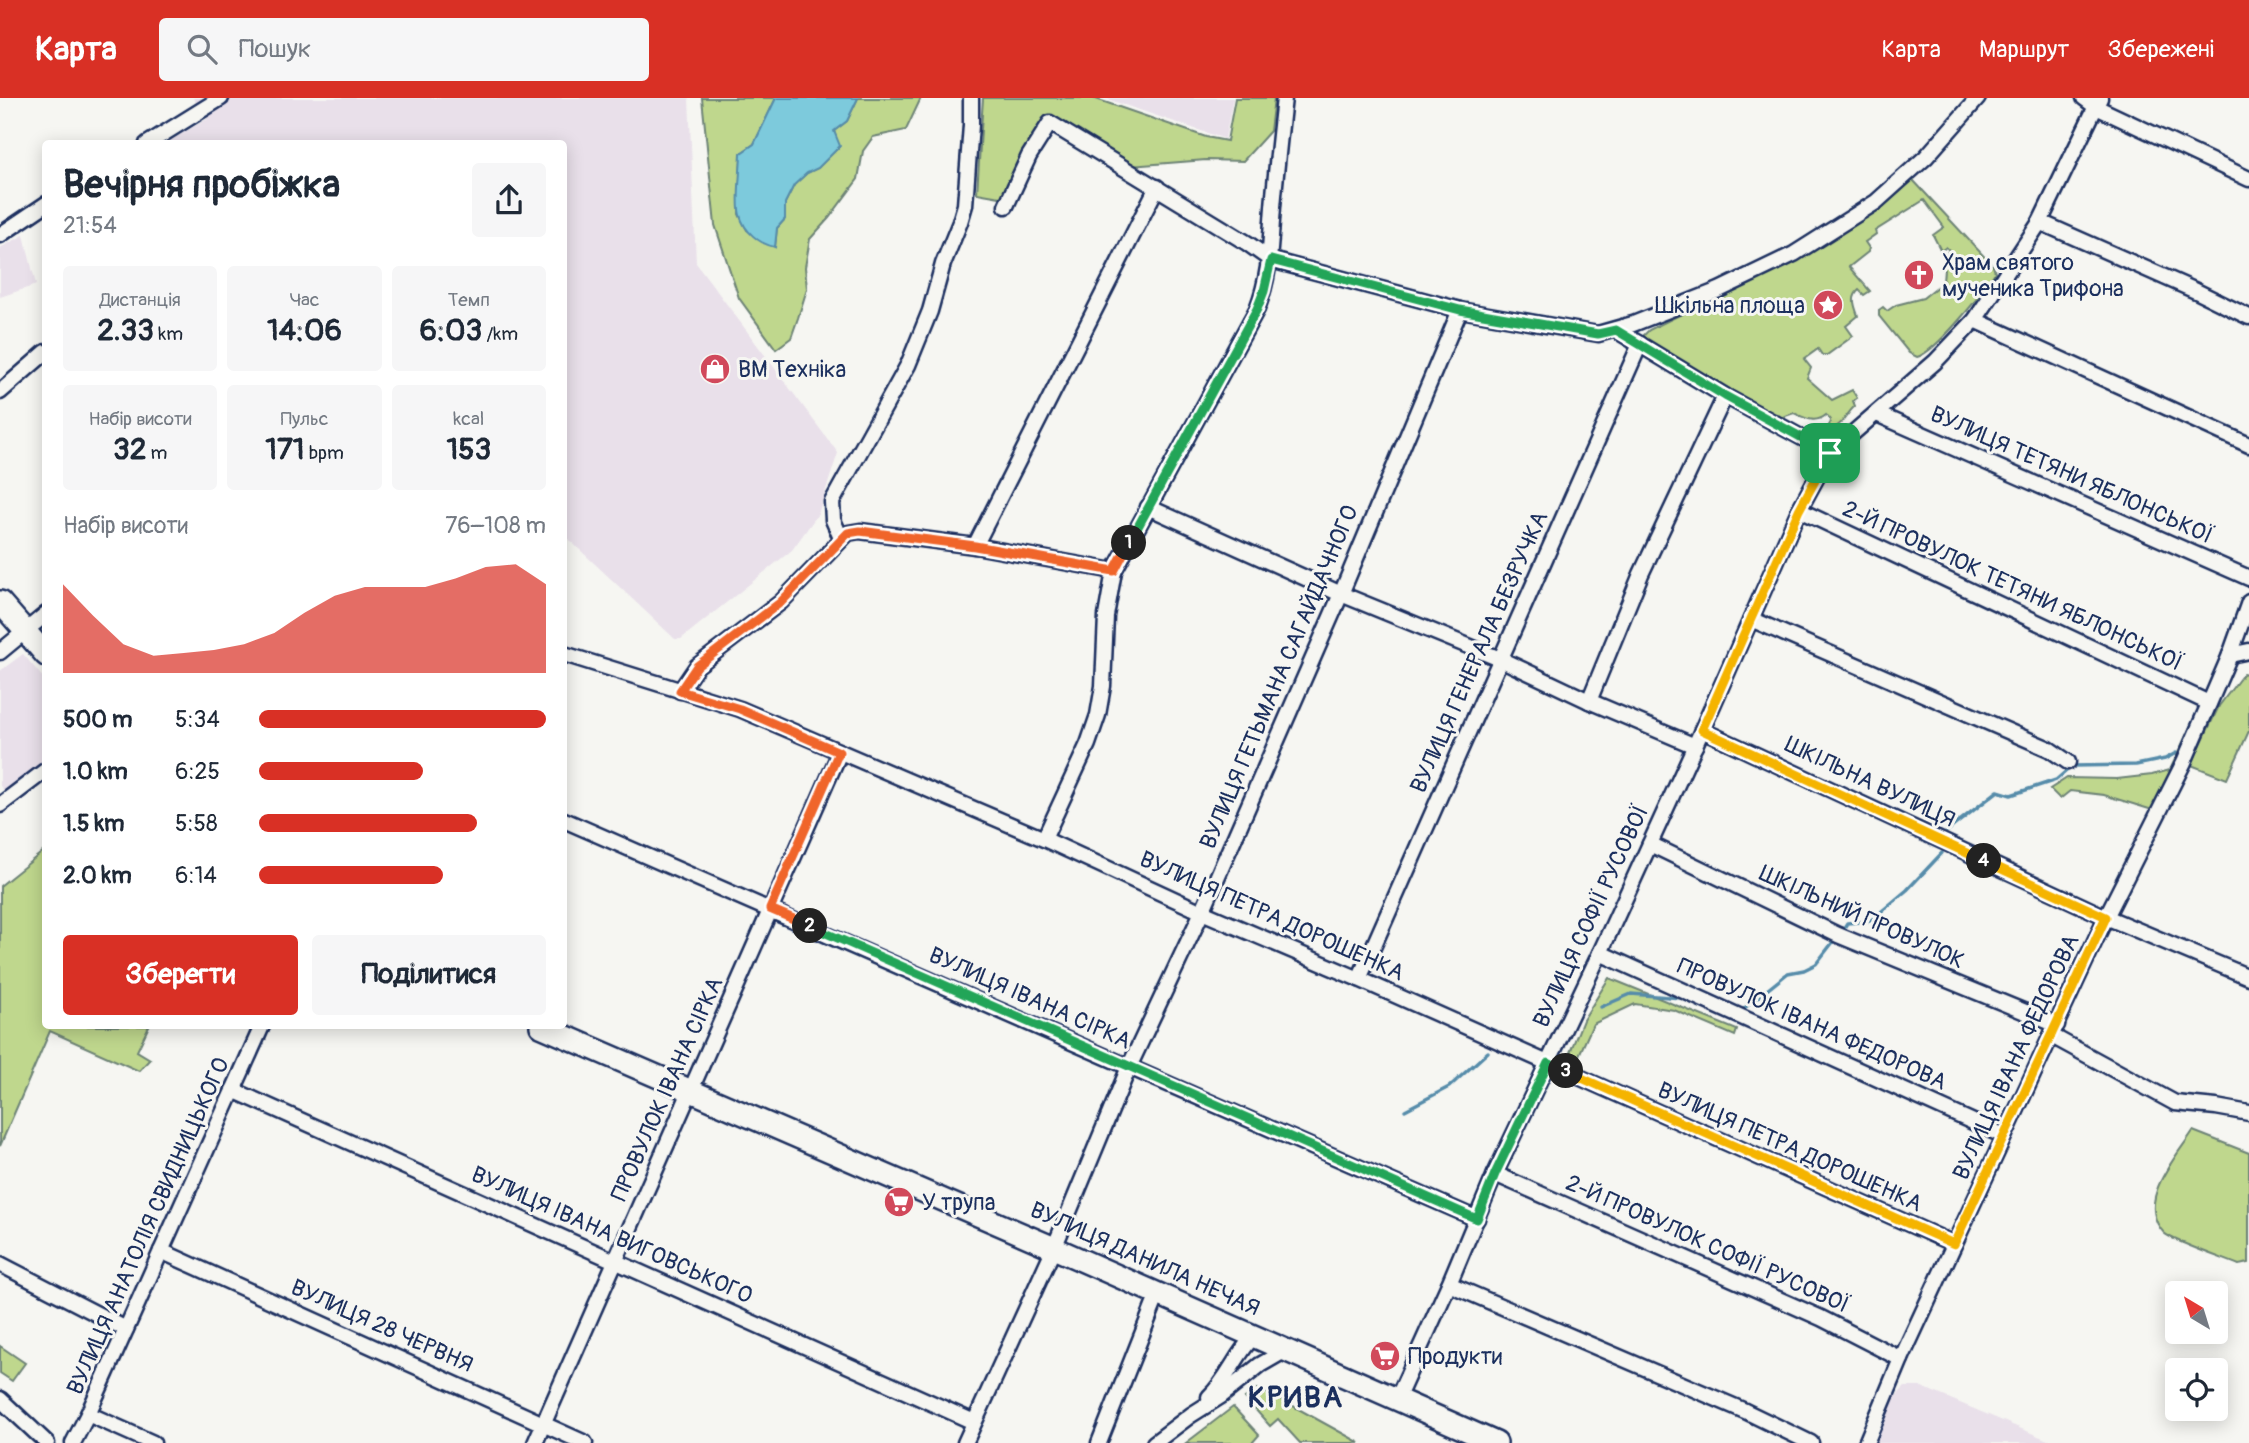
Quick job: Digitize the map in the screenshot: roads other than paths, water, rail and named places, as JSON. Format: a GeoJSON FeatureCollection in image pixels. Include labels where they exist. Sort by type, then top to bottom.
{"type":"FeatureCollection","features":[{"type":"Feature","properties":{"kind":"main road"},"geometry":{"type":"LineString","coordinates":[[0,603],[42,650]]}},
{"type":"Feature","properties":{"kind":"main road","name":"ВУЛИЦЯ ДАНИЛА НЕЧАЯ"},"geometry":{"type":"LineString","coordinates":[[548,1029],[1397,1399],[1470,1438],[1496,1443]]}},
{"type":"Feature","properties":{"kind":"street"},"geometry":{"type":"LineString","coordinates":[[153,140],[221,98]]}},
{"type":"Feature","properties":{"kind":"street"},"geometry":{"type":"LineString","coordinates":[[841,538],[832,520],[832,502],[908,365],[930,311],[943,264],[961,222],[965,205],[971,98]]}},
{"type":"Feature","properties":{"kind":"street"},"geometry":{"type":"LineString","coordinates":[[1044,839],[1088,744],[1098,715],[1104,686],[1106,616],[1114,571],[1257,309],[1264,291],[1271,260],[1273,208],[1284,98]]}},
{"type":"Feature","properties":{"kind":"street"},"geometry":{"type":"LineString","coordinates":[[1006,206],[1029,156],[1050,123],[1271,260],[1460,310],[1598,334],[1616,330],[1719,290],[1794,254],[1877,202],[1926,157],[1978,98]]}},
{"type":"Feature","properties":{"kind":"street"},"geometry":{"type":"LineString","coordinates":[[1616,330],[1725,396],[1830,453],[1935,362],[1975,320],[2040,222],[2093,101],[2249,179]]}},
{"type":"Feature","properties":{"kind":"street"},"geometry":{"type":"LineString","coordinates":[[975,546],[1157,187]]}},
{"type":"Feature","properties":{"kind":"street"},"geometry":{"type":"LineString","coordinates":[[0,235],[42,207]]}},
{"type":"Feature","properties":{"kind":"street"},"geometry":{"type":"LineString","coordinates":[[2040,222],[2249,317]]}},
{"type":"Feature","properties":{"kind":"street","name":"ВУЛИЦЯ ГЕТЬМАНА САГАЙДАЧНОГО"},"geometry":{"type":"LineString","coordinates":[[965,1443],[1054,1248],[1129,1067],[1202,912],[1341,594],[1460,310]]}},
{"type":"Feature","properties":{"kind":"street"},"geometry":{"type":"LineString","coordinates":[[1975,320],[2249,445]]}},
{"type":"Feature","properties":{"kind":"street","name":"ВУЛИЦЯ ГЕНЕРАЛА БЕЗРУЧКА"},"geometry":{"type":"LineString","coordinates":[[1359,979],[1640,344]]}},
{"type":"Feature","properties":{"kind":"street"},"geometry":{"type":"LineString","coordinates":[[0,392],[42,355]]}},
{"type":"Feature","properties":{"kind":"street"},"geometry":{"type":"LineString","coordinates":[[1589,701],[1641,574],[1725,396]]}},
{"type":"Feature","properties":{"kind":"street","name":"ВУЛИЦЯ ТЕТЯНИ ЯБЛОНСЬКОЇ"},"geometry":{"type":"LineString","coordinates":[[1877,414],[2249,578]]}},
{"type":"Feature","properties":{"kind":"street","name":"ВУЛИЦЯ СОФІЇ РУСОВОЇ"},"geometry":{"type":"LineString","coordinates":[[1397,1399],[1495,1174],[1695,746],[1799,510],[1830,453]]}},
{"type":"Feature","properties":{"kind":"street"},"geometry":{"type":"LineString","coordinates":[[1148,507],[1341,594],[1500,659],[1695,746]]}},
{"type":"Feature","properties":{"kind":"street","name":"2-Й ПРОВУЛОК ТЕТЯНИ ЯБЛОНСЬКОЇ"},"geometry":{"type":"LineString","coordinates":[[1799,510],[2209,703]]}},
{"type":"Feature","properties":{"kind":"street"},"geometry":{"type":"LineString","coordinates":[[680,691],[697,666],[781,602],[848,533],[860,531],[975,546],[1114,571]]}},
{"type":"Feature","properties":{"kind":"street","name":"ВУЛИЦЯ ІВАНА ФЕДОРОВА"},"geometry":{"type":"LineString","coordinates":[[1866,1443],[1901,1359],[2106,917],[2184,762],[2230,655],[2249,602]]}},
{"type":"Feature","properties":{"kind":"street"},"geometry":{"type":"LineString","coordinates":[[0,652],[42,618]]}},
{"type":"Feature","properties":{"kind":"street"},"geometry":{"type":"LineString","coordinates":[[1752,619],[2049,748],[2068,762]]}},
{"type":"Feature","properties":{"kind":"street"},"geometry":{"type":"LineString","coordinates":[[2230,655],[2249,651]]}},
{"type":"Feature","properties":{"kind":"street","name":"ВУЛИЦЯ ПЕТРА ДОРОШЕНКА"},"geometry":{"type":"LineString","coordinates":[[567,655],[740,709],[1044,839],[1202,912],[1359,979],[1954,1244]]}},
{"type":"Feature","properties":{"kind":"street","name":"ШКІЛЬНА ВУЛИЦЯ"},"geometry":{"type":"LineString","coordinates":[[1702,730],[2106,917],[2249,977]]}},
{"type":"Feature","properties":{"kind":"street","name":"ПРОВУЛОК ІВАНА СІРКА"},"geometry":{"type":"LineString","coordinates":[[535,1443],[839,752]]}},
{"type":"Feature","properties":{"kind":"street"},"geometry":{"type":"LineString","coordinates":[[0,806],[42,773]]}},
{"type":"Feature","properties":{"kind":"street","name":"ВУЛИЦЯ ІВАНА СІРКА"},"geometry":{"type":"LineString","coordinates":[[567,821],[1477,1219]]}},
{"type":"Feature","properties":{"kind":"street","name":"ШКІЛЬНИЙ ПРОВУЛОК"},"geometry":{"type":"LineString","coordinates":[[1650,844],[1838,936],[2055,1030],[2175,1103],[2249,1113]]}},
{"type":"Feature","properties":{"kind":"street","name":"ПРОВУЛОК ІВАНА ФЕДОРОВА"},"geometry":{"type":"LineString","coordinates":[[1600,953],[2004,1136]]}},
{"type":"Feature","properties":{"kind":"street","name":"ВУЛИЦЯ АНАТОЛІЯ СВИДНИЦЬКОГО"},"geometry":{"type":"LineString","coordinates":[[73,1443],[261,1029]]}},
{"type":"Feature","properties":{"kind":"street","name":"ВУЛИЦЯ ІВАНА ВИГОВСЬКОГО"},"geometry":{"type":"LineString","coordinates":[[233,1090],[974,1422]]}},
{"type":"Feature","properties":{"kind":"street","name":"2-Й ПРОВУЛОК СОФІЇ РУСОВОЇ"},"geometry":{"type":"LineString","coordinates":[[1495,1174],[1821,1318],[1901,1359]]}},
{"type":"Feature","properties":{"kind":"street","name":"ВУЛИЦЯ 28 ЧЕРВНЯ"},"geometry":{"type":"LineString","coordinates":[[161,1251],[585,1443]]}},
{"type":"Feature","properties":{"kind":"street"},"geometry":{"type":"LineString","coordinates":[[0,1264],[126,1329]]}},
{"type":"Feature","properties":{"kind":"street"},"geometry":{"type":"LineString","coordinates":[[1449,1284],[1745,1411],[1811,1443]]}},
{"type":"Feature","properties":{"kind":"street"},"geometry":{"type":"LineString","coordinates":[[1099,1443],[1158,1294]]}},
{"type":"Feature","properties":{"kind":"street"},"geometry":{"type":"LineString","coordinates":[[1220,1321],[1232,1337],[1238,1356]]}},
{"type":"Feature","properties":{"kind":"street"},"geometry":{"type":"LineString","coordinates":[[1191,1415],[1216,1390],[1238,1356],[1256,1337],[1262,1357],[1260,1365]]}},
{"type":"Feature","properties":{"kind":"street"},"geometry":{"type":"LineString","coordinates":[[1154,1443],[1260,1365],[1286,1350]]}},
{"type":"Feature","properties":{"kind":"street"},"geometry":{"type":"LineString","coordinates":[[0,1398],[47,1443]]}},
{"type":"Feature","properties":{"kind":"street"},"geometry":{"type":"LineString","coordinates":[[88,1414],[153,1443]]}},
{"type":"Feature","properties":{"kind":"water"},"geometry":{"type":"Polygon","coordinates":[[[776,98],[858,98],[847,121],[834,131],[840,146],[818,168],[807,173],[794,185],[785,203],[785,219],[777,228],[775,247],[753,236],[742,221],[738,202],[741,153],[754,144],[776,98]]]}},
{"type":"Feature","properties":{"kind":"waterway"},"geometry":{"type":"LineString","coordinates":[[1947,831],[1998,791],[2011,795],[2056,780],[2072,766],[2136,765],[2165,759],[2176,753]]}},
{"type":"Feature","properties":{"kind":"waterway"},"geometry":{"type":"LineString","coordinates":[[1842,931],[1847,923],[1870,921],[1907,890],[1942,853]]}},
{"type":"Feature","properties":{"kind":"waterway"},"geometry":{"type":"LineString","coordinates":[[1742,1010],[1788,973],[1816,964],[1833,942]]}},
{"type":"Feature","properties":{"kind":"waterway"},"geometry":{"type":"LineString","coordinates":[[1601,1007],[1631,994],[1682,998],[1697,1004]]}},
{"type":"Feature","properties":{"kind":"waterway"},"geometry":{"type":"LineString","coordinates":[[1405,1110],[1449,1087],[1488,1052]]}},
{"type":"Feature","properties":{"kind":"place","name":"Храм святого мученика Трифона"},"geometry":{"type":"Point","coordinates":[1919,275]}},
{"type":"Feature","properties":{"kind":"place","name":"Шкільна площа"},"geometry":{"type":"Point","coordinates":[1828,305]}},
{"type":"Feature","properties":{"kind":"place","name":"ВМ Техніка"},"geometry":{"type":"Point","coordinates":[715,369]}},
{"type":"Feature","properties":{"kind":"place","name":"У трупа"},"geometry":{"type":"Point","coordinates":[899,1202]}},
{"type":"Feature","properties":{"kind":"place","name":"Продукти"},"geometry":{"type":"Point","coordinates":[1385,1356]}},
{"type":"Feature","properties":{"kind":"district","name":"КРИВА"},"geometry":{"type":"Point","coordinates":[1296,1397]}}]}
